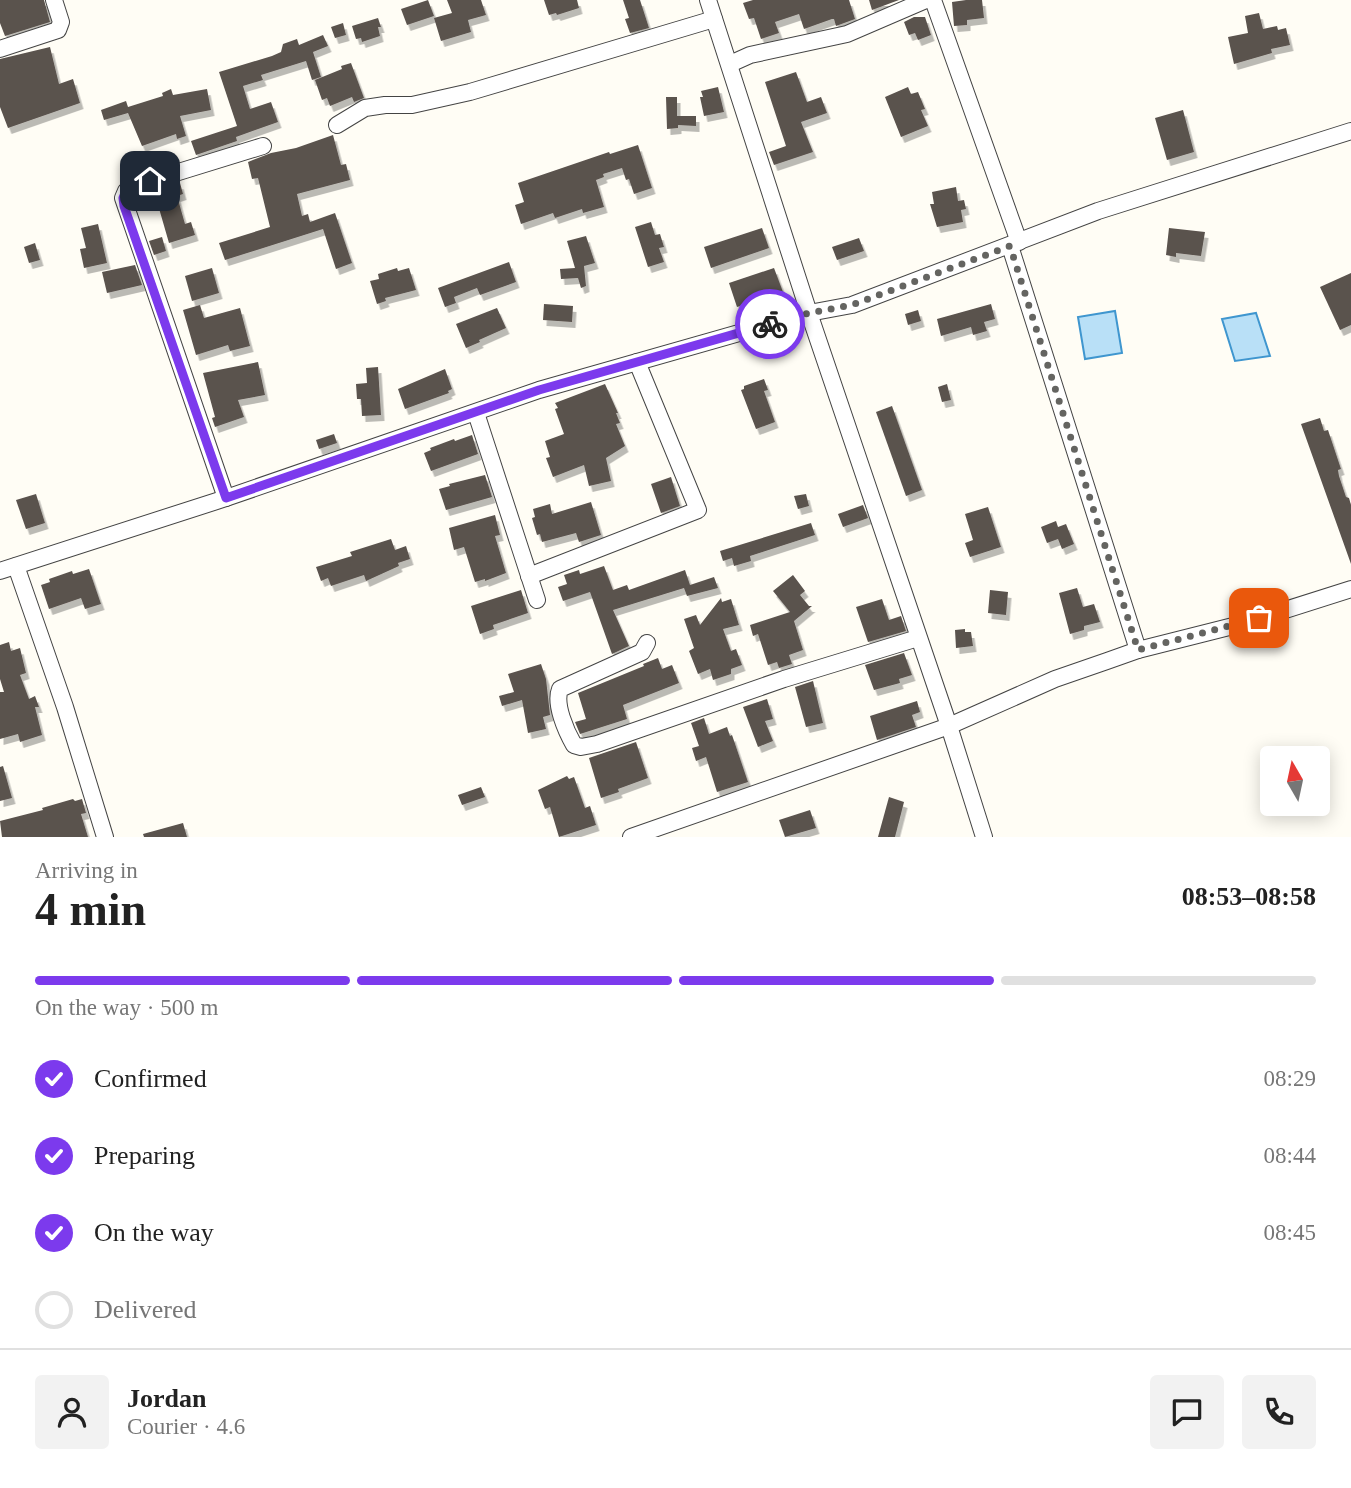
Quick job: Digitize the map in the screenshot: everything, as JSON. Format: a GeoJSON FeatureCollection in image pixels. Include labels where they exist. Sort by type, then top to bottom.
{"type":"FeatureCollection","features":[{"type":"Feature","properties":{"kind":"street"},"geometry":{"type":"LineString","coordinates":[[0,49],[58,30],[61,22],[54,0]]}},
{"type":"Feature","properties":{"kind":"street"},"geometry":{"type":"LineString","coordinates":[[708,0],[809,313],[984,837]]}},
{"type":"Feature","properties":{"kind":"street"},"geometry":{"type":"LineString","coordinates":[[730,64],[750,55],[847,34],[926,0]]}},
{"type":"Feature","properties":{"kind":"street"},"geometry":{"type":"LineString","coordinates":[[933,0],[1015,244],[1138,650]]}},
{"type":"Feature","properties":{"kind":"street"},"geometry":{"type":"LineString","coordinates":[[337,125],[365,108],[412,105],[470,92],[714,19]]}},
{"type":"Feature","properties":{"kind":"street"},"geometry":{"type":"LineString","coordinates":[[105,837],[65,707],[8,569],[226,498],[539,390],[809,313],[852,305],[1098,211],[1351,131]]}},
{"type":"Feature","properties":{"kind":"street"},"geometry":{"type":"LineString","coordinates":[[226,498],[123,198],[130,187],[262,146]]}},
{"type":"Feature","properties":{"kind":"street"},"geometry":{"type":"LineString","coordinates":[[529,576],[698,510],[637,362]]}},
{"type":"Feature","properties":{"kind":"street"},"geometry":{"type":"LineString","coordinates":[[476,413],[537,600]]}},
{"type":"Feature","properties":{"kind":"street"},"geometry":{"type":"LineString","coordinates":[[631,837],[949,726],[1055,679],[1138,650],[1241,624],[1351,589]]}},
{"type":"Feature","properties":{"kind":"street"},"geometry":{"type":"LineString","coordinates":[[647,643],[642,652],[560,689],[558,696],[568,735],[574,745],[581,747],[597,744],[784,679],[918,638]]}},
{"type":"Feature","properties":{"kind":"water"},"geometry":{"type":"Polygon","coordinates":[[[1115,311],[1122,353],[1085,359],[1078,317],[1115,311]]]}},
{"type":"Feature","properties":{"kind":"water"},"geometry":{"type":"Polygon","coordinates":[[[1256,313],[1270,356],[1235,361],[1222,319],[1256,313]]]}},
{"type":"Feature","properties":{"kind":"building"},"geometry":{"type":"Polygon","coordinates":[[[0,0],[44,0],[50,22],[5,36],[0,23],[0,0]]]}},
{"type":"Feature","properties":{"kind":"building"},"geometry":{"type":"Polygon","coordinates":[[[428,0],[434,16],[407,25],[401,9],[428,0]]]}},
{"type":"Feature","properties":{"kind":"building"},"geometry":{"type":"Polygon","coordinates":[[[447,0],[481,0],[486,15],[468,20],[471,32],[441,41],[434,18],[452,13],[447,0]]]}},
{"type":"Feature","properties":{"kind":"building"},"geometry":{"type":"Polygon","coordinates":[[[544,0],[577,0],[579,8],[549,15],[544,0]]]}},
{"type":"Feature","properties":{"kind":"building"},"geometry":{"type":"Polygon","coordinates":[[[623,0],[640,0],[649,28],[630,33],[625,19],[629,18],[623,0]]]}},
{"type":"Feature","properties":{"kind":"building"},"geometry":{"type":"Polygon","coordinates":[[[753,0],[849,0],[855,19],[836,26],[832,19],[804,29],[799,14],[775,22],[779,33],[761,39],[754,18],[749,19],[743,3],[753,0]]]}},
{"type":"Feature","properties":{"kind":"building"},"geometry":{"type":"Polygon","coordinates":[[[869,0],[899,0],[872,10],[869,0]]]}},
{"type":"Feature","properties":{"kind":"building"},"geometry":{"type":"Polygon","coordinates":[[[982,0],[984,18],[967,20],[967,25],[954,26],[952,2],[982,0]]]}},
{"type":"Feature","properties":{"kind":"building"},"geometry":{"type":"Polygon","coordinates":[[[1259,13],[1263,29],[1277,26],[1278,30],[1286,28],[1290,45],[1271,49],[1272,53],[1234,64],[1228,37],[1248,33],[1245,16],[1259,13]]]}},
{"type":"Feature","properties":{"kind":"building"},"geometry":{"type":"Polygon","coordinates":[[[914,17],[925,17],[931,35],[918,40],[915,33],[909,35],[904,22],[914,17]]]}},
{"type":"Feature","properties":{"kind":"building"},"geometry":{"type":"Polygon","coordinates":[[[378,18],[380,36],[362,42],[361,38],[356,39],[352,26],[378,18]]]}},
{"type":"Feature","properties":{"kind":"building"},"geometry":{"type":"Polygon","coordinates":[[[343,23],[346,35],[335,38],[331,27],[343,23]]]}},
{"type":"Feature","properties":{"kind":"building"},"geometry":{"type":"Polygon","coordinates":[[[323,35],[328,46],[313,52],[321,77],[312,80],[306,61],[261,75],[263,80],[243,86],[250,109],[271,102],[278,122],[236,137],[237,141],[196,155],[191,141],[237,126],[219,72],[272,56],[281,52],[283,44],[297,39],[299,45],[323,35]]]}},
{"type":"Feature","properties":{"kind":"building"},"geometry":{"type":"Polygon","coordinates":[[[50,47],[59,84],[73,79],[80,103],[8,128],[0,107],[0,59],[50,47]]]}},
{"type":"Feature","properties":{"kind":"building"},"geometry":{"type":"Polygon","coordinates":[[[351,63],[364,98],[354,102],[352,97],[330,106],[327,98],[322,100],[315,80],[351,63]]]}},
{"type":"Feature","properties":{"kind":"building"},"geometry":{"type":"Polygon","coordinates":[[[796,72],[807,102],[821,97],[827,113],[801,122],[813,152],[774,165],[769,152],[786,146],[765,82],[796,72]]]}},
{"type":"Feature","properties":{"kind":"building"},"geometry":{"type":"Polygon","coordinates":[[[718,87],[724,112],[704,116],[701,91],[718,87]]]}},
{"type":"Feature","properties":{"kind":"building"},"geometry":{"type":"Polygon","coordinates":[[[908,87],[911,94],[918,92],[925,109],[921,110],[928,126],[901,137],[885,97],[908,87]]]}},
{"type":"Feature","properties":{"kind":"building"},"geometry":{"type":"Polygon","coordinates":[[[171,89],[173,95],[207,89],[211,110],[180,116],[186,136],[177,139],[176,134],[142,146],[128,113],[104,120],[101,110],[126,101],[128,107],[163,96],[162,93],[171,89]]]}},
{"type":"Feature","properties":{"kind":"building"},"geometry":{"type":"Polygon","coordinates":[[[666,97],[677,97],[677,116],[696,116],[696,126],[678,125],[678,128],[667,129],[666,97]]]}},
{"type":"Feature","properties":{"kind":"building"},"geometry":{"type":"Polygon","coordinates":[[[1183,110],[1194,152],[1167,160],[1155,118],[1183,110]]]}},
{"type":"Feature","properties":{"kind":"building"},"geometry":{"type":"Polygon","coordinates":[[[333,135],[341,165],[346,164],[350,180],[297,194],[302,216],[308,214],[310,222],[335,213],[352,263],[336,269],[323,229],[225,260],[219,243],[270,227],[258,178],[252,179],[248,162],[333,135]]]}},
{"type":"Feature","properties":{"kind":"building"},"geometry":{"type":"Polygon","coordinates":[[[638,145],[652,188],[634,194],[622,168],[603,174],[604,177],[596,180],[604,207],[583,213],[582,209],[555,218],[553,213],[521,224],[515,205],[524,202],[518,183],[638,145]]]}},
{"type":"Feature","properties":{"kind":"building"},"geometry":{"type":"Polygon","coordinates":[[[180,183],[183,194],[177,196],[185,224],[191,222],[195,235],[169,243],[154,191],[180,183]]]}},
{"type":"Feature","properties":{"kind":"building"},"geometry":{"type":"Polygon","coordinates":[[[956,187],[958,201],[964,200],[966,209],[961,210],[963,222],[937,227],[930,204],[934,204],[932,192],[956,187]]]}},
{"type":"Feature","properties":{"kind":"building"},"geometry":{"type":"Polygon","coordinates":[[[651,222],[655,235],[660,234],[664,247],[659,248],[664,262],[648,267],[635,227],[651,222]]]}},
{"type":"Feature","properties":{"kind":"building"},"geometry":{"type":"Polygon","coordinates":[[[98,224],[107,263],[84,268],[80,249],[86,248],[81,228],[98,224]]]}},
{"type":"Feature","properties":{"kind":"building"},"geometry":{"type":"Polygon","coordinates":[[[762,228],[769,248],[711,268],[704,247],[762,228]]]}},
{"type":"Feature","properties":{"kind":"building"},"geometry":{"type":"Polygon","coordinates":[[[1169,228],[1205,232],[1201,256],[1176,253],[1176,257],[1166,255],[1169,228]]]}},
{"type":"Feature","properties":{"kind":"building"},"geometry":{"type":"Polygon","coordinates":[[[586,236],[595,263],[584,266],[586,286],[581,288],[578,278],[561,279],[560,269],[575,268],[567,241],[586,236]]]}},
{"type":"Feature","properties":{"kind":"building"},"geometry":{"type":"Polygon","coordinates":[[[162,237],[166,251],[154,255],[149,241],[162,237]]]}},
{"type":"Feature","properties":{"kind":"building"},"geometry":{"type":"Polygon","coordinates":[[[859,238],[864,251],[837,260],[832,247],[859,238]]]}},
{"type":"Feature","properties":{"kind":"building"},"geometry":{"type":"Polygon","coordinates":[[[35,243],[40,260],[29,263],[24,247],[35,243]]]}},
{"type":"Feature","properties":{"kind":"building"},"geometry":{"type":"Polygon","coordinates":[[[509,262],[516,282],[480,295],[477,288],[454,297],[456,303],[445,307],[438,288],[509,262]]]}},
{"type":"Feature","properties":{"kind":"building"},"geometry":{"type":"Polygon","coordinates":[[[135,265],[142,285],[107,293],[102,272],[135,265]]]}},
{"type":"Feature","properties":{"kind":"building"},"geometry":{"type":"Polygon","coordinates":[[[212,268],[219,293],[192,301],[185,276],[212,268]]]}},
{"type":"Feature","properties":{"kind":"building"},"geometry":{"type":"Polygon","coordinates":[[[397,268],[398,271],[409,268],[416,290],[385,298],[386,301],[377,304],[370,281],[379,279],[378,274],[397,268]]]}},
{"type":"Feature","properties":{"kind":"building"},"geometry":{"type":"Polygon","coordinates":[[[774,268],[783,292],[737,307],[729,283],[774,268]]]}},
{"type":"Feature","properties":{"kind":"building"},"geometry":{"type":"Polygon","coordinates":[[[1351,273],[1351,325],[1340,330],[1320,287],[1351,273]]]}},
{"type":"Feature","properties":{"kind":"building"},"geometry":{"type":"Polygon","coordinates":[[[544,304],[573,306],[572,322],[543,320],[544,304]]]}},
{"type":"Feature","properties":{"kind":"building"},"geometry":{"type":"Polygon","coordinates":[[[991,304],[995,319],[984,322],[987,331],[973,335],[971,327],[941,336],[937,319],[991,304]]]}},
{"type":"Feature","properties":{"kind":"building"},"geometry":{"type":"Polygon","coordinates":[[[200,305],[204,318],[240,308],[250,346],[230,351],[228,345],[196,355],[183,310],[200,305]]]}},
{"type":"Feature","properties":{"kind":"building"},"geometry":{"type":"Polygon","coordinates":[[[497,308],[506,328],[466,348],[456,324],[497,308]]]}},
{"type":"Feature","properties":{"kind":"building"},"geometry":{"type":"Polygon","coordinates":[[[918,310],[921,321],[908,325],[905,314],[918,310]]]}},
{"type":"Feature","properties":{"kind":"building"},"geometry":{"type":"Polygon","coordinates":[[[258,362],[265,395],[238,400],[244,417],[215,427],[212,418],[215,417],[203,373],[258,362]]]}},
{"type":"Feature","properties":{"kind":"building"},"geometry":{"type":"Polygon","coordinates":[[[378,367],[381,415],[362,416],[361,399],[357,399],[356,384],[367,383],[366,368],[378,367]]]}},
{"type":"Feature","properties":{"kind":"building"},"geometry":{"type":"Polygon","coordinates":[[[445,369],[452,389],[449,393],[405,409],[398,389],[445,369]]]}},
{"type":"Feature","properties":{"kind":"building"},"geometry":{"type":"Polygon","coordinates":[[[764,379],[768,390],[764,391],[775,422],[756,429],[741,390],[744,386],[764,379]]]}},
{"type":"Feature","properties":{"kind":"building"},"geometry":{"type":"Polygon","coordinates":[[[605,384],[618,413],[620,423],[616,424],[625,446],[606,458],[611,481],[589,486],[584,465],[553,477],[546,458],[550,457],[545,441],[564,434],[555,403],[605,384]]]}},
{"type":"Feature","properties":{"kind":"building"},"geometry":{"type":"Polygon","coordinates":[[[947,384],[951,400],[942,402],[938,387],[947,384]]]}},
{"type":"Feature","properties":{"kind":"building"},"geometry":{"type":"Polygon","coordinates":[[[892,406],[922,490],[906,496],[876,412],[892,406]]]}},
{"type":"Feature","properties":{"kind":"building"},"geometry":{"type":"Polygon","coordinates":[[[1320,418],[1324,431],[1328,430],[1341,469],[1338,470],[1339,476],[1351,505],[1351,564],[1301,424],[1320,418]]]}},
{"type":"Feature","properties":{"kind":"building"},"geometry":{"type":"Polygon","coordinates":[[[334,434],[337,443],[319,449],[316,440],[334,434]]]}},
{"type":"Feature","properties":{"kind":"building"},"geometry":{"type":"Polygon","coordinates":[[[472,435],[478,454],[431,471],[424,453],[454,439],[455,441],[472,435]]]}},
{"type":"Feature","properties":{"kind":"building"},"geometry":{"type":"Polygon","coordinates":[[[485,475],[492,497],[446,510],[439,489],[485,475]]]}},
{"type":"Feature","properties":{"kind":"building"},"geometry":{"type":"Polygon","coordinates":[[[671,477],[680,506],[661,513],[651,484],[671,477]]]}},
{"type":"Feature","properties":{"kind":"building"},"geometry":{"type":"Polygon","coordinates":[[[36,494],[45,523],[26,529],[16,500],[36,494]]]}},
{"type":"Feature","properties":{"kind":"building"},"geometry":{"type":"Polygon","coordinates":[[[806,494],[809,506],[798,509],[794,496],[806,494]]]}},
{"type":"Feature","properties":{"kind":"building"},"geometry":{"type":"Polygon","coordinates":[[[591,502],[601,535],[579,542],[576,533],[542,542],[540,534],[537,535],[532,518],[535,517],[533,509],[550,504],[552,514],[591,502]]]}},
{"type":"Feature","properties":{"kind":"building"},"geometry":{"type":"Polygon","coordinates":[[[863,505],[868,518],[843,527],[838,514],[863,505]]]}},
{"type":"Feature","properties":{"kind":"building"},"geometry":{"type":"Polygon","coordinates":[[[988,507],[1001,547],[970,557],[965,543],[973,540],[965,514],[988,507]]]}},
{"type":"Feature","properties":{"kind":"building"},"geometry":{"type":"Polygon","coordinates":[[[495,515],[500,535],[495,536],[506,573],[475,582],[464,547],[454,550],[449,528],[495,515]]]}},
{"type":"Feature","properties":{"kind":"building"},"geometry":{"type":"Polygon","coordinates":[[[1056,521],[1058,527],[1066,524],[1074,544],[1062,549],[1058,539],[1047,543],[1041,527],[1056,521]]]}},
{"type":"Feature","properties":{"kind":"building"},"geometry":{"type":"Polygon","coordinates":[[[811,523],[815,535],[750,556],[751,561],[734,566],[732,558],[723,561],[720,551],[811,523]]]}},
{"type":"Feature","properties":{"kind":"building"},"geometry":{"type":"Polygon","coordinates":[[[391,539],[395,550],[406,546],[410,559],[366,581],[364,575],[331,586],[328,578],[321,581],[316,567],[352,556],[350,552],[391,539]]]}},
{"type":"Feature","properties":{"kind":"building"},"geometry":{"type":"Polygon","coordinates":[[[604,566],[613,590],[627,585],[629,590],[685,570],[690,585],[714,577],[718,588],[687,596],[684,588],[613,610],[629,646],[612,654],[590,592],[563,601],[558,587],[567,584],[564,575],[579,570],[580,574],[604,566]]]}},
{"type":"Feature","properties":{"kind":"building"},"geometry":{"type":"Polygon","coordinates":[[[89,569],[101,604],[85,609],[81,598],[49,609],[41,585],[50,582],[49,579],[72,571],[73,574],[89,569]]]}},
{"type":"Feature","properties":{"kind":"building"},"geometry":{"type":"Polygon","coordinates":[[[793,575],[805,591],[800,595],[812,606],[794,621],[803,650],[789,655],[792,664],[779,668],[777,662],[768,665],[758,634],[753,636],[750,625],[790,612],[773,591],[793,575]]]}},
{"type":"Feature","properties":{"kind":"building"},"geometry":{"type":"Polygon","coordinates":[[[1077,588],[1083,607],[1094,604],[1100,622],[1084,626],[1084,630],[1070,634],[1059,593],[1077,588]]]}},
{"type":"Feature","properties":{"kind":"building"},"geometry":{"type":"Polygon","coordinates":[[[521,590],[528,613],[493,625],[494,629],[480,634],[471,606],[521,590]]]}},
{"type":"Feature","properties":{"kind":"building"},"geometry":{"type":"Polygon","coordinates":[[[990,590],[1008,592],[1006,615],[988,613],[990,590]]]}},
{"type":"Feature","properties":{"kind":"building"},"geometry":{"type":"Polygon","coordinates":[[[721,598],[722,602],[731,599],[739,625],[723,629],[731,651],[736,649],[742,665],[731,669],[731,674],[713,680],[710,669],[698,674],[689,651],[694,648],[684,619],[696,615],[700,625],[721,598]]]}},
{"type":"Feature","properties":{"kind":"building"},"geometry":{"type":"Polygon","coordinates":[[[882,599],[889,620],[901,616],[906,631],[868,642],[856,607],[882,599]]]}},
{"type":"Feature","properties":{"kind":"building"},"geometry":{"type":"Polygon","coordinates":[[[965,629],[965,632],[971,632],[973,646],[956,648],[955,630],[965,629]]]}},
{"type":"Feature","properties":{"kind":"building"},"geometry":{"type":"Polygon","coordinates":[[[9,642],[11,651],[20,648],[26,673],[20,675],[29,699],[35,696],[39,707],[35,707],[42,735],[20,742],[18,734],[0,739],[0,692],[4,692],[0,679],[0,645],[9,642]]]}},
{"type":"Feature","properties":{"kind":"building"},"geometry":{"type":"Polygon","coordinates":[[[904,653],[912,675],[899,679],[900,683],[874,690],[865,665],[904,653]]]}},
{"type":"Feature","properties":{"kind":"building"},"geometry":{"type":"Polygon","coordinates":[[[658,658],[662,669],[672,665],[679,683],[623,705],[627,719],[580,734],[575,722],[586,719],[578,693],[658,658]]]}},
{"type":"Feature","properties":{"kind":"building"},"geometry":{"type":"Polygon","coordinates":[[[541,664],[546,679],[550,715],[543,717],[546,729],[528,733],[522,700],[502,706],[499,696],[514,692],[508,674],[541,664]]]}},
{"type":"Feature","properties":{"kind":"building"},"geometry":{"type":"Polygon","coordinates":[[[813,681],[823,723],[806,727],[795,687],[813,681]]]}},
{"type":"Feature","properties":{"kind":"building"},"geometry":{"type":"Polygon","coordinates":[[[767,699],[773,719],[765,721],[773,741],[758,747],[743,707],[767,699]]]}},
{"type":"Feature","properties":{"kind":"building"},"geometry":{"type":"Polygon","coordinates":[[[917,701],[920,712],[912,715],[916,727],[877,740],[870,716],[917,701]]]}},
{"type":"Feature","properties":{"kind":"building"},"geometry":{"type":"Polygon","coordinates":[[[704,718],[709,734],[727,727],[748,782],[717,792],[706,757],[696,761],[692,748],[699,746],[691,723],[704,718]]]}},
{"type":"Feature","properties":{"kind":"building"},"geometry":{"type":"Polygon","coordinates":[[[636,742],[648,778],[601,798],[589,758],[636,742]]]}},
{"type":"Feature","properties":{"kind":"building"},"geometry":{"type":"Polygon","coordinates":[[[3,766],[12,798],[0,801],[0,767],[3,766]]]}},
{"type":"Feature","properties":{"kind":"building"},"geometry":{"type":"Polygon","coordinates":[[[567,776],[569,779],[574,777],[585,808],[590,806],[596,825],[559,837],[550,807],[545,809],[538,790],[567,776]]]}},
{"type":"Feature","properties":{"kind":"building"},"geometry":{"type":"Polygon","coordinates":[[[481,787],[485,797],[462,805],[458,795],[481,787]]]}},
{"type":"Feature","properties":{"kind":"building"},"geometry":{"type":"Polygon","coordinates":[[[889,797],[904,802],[895,837],[878,837],[889,797]]]}},
{"type":"Feature","properties":{"kind":"building"},"geometry":{"type":"Polygon","coordinates":[[[73,799],[82,799],[86,813],[81,814],[88,837],[2,837],[0,821],[73,799]]]}},
{"type":"Feature","properties":{"kind":"building"},"geometry":{"type":"Polygon","coordinates":[[[810,810],[816,828],[785,837],[779,820],[810,810]]]}},
{"type":"Feature","properties":{"kind":"building"},"geometry":{"type":"Polygon","coordinates":[[[183,823],[187,837],[144,837],[143,834],[183,823]]]}},
{"type":"Feature","properties":{"kind":"way so far"},"geometry":{"type":"LineString","coordinates":[[770,324],[852,305],[1010,246],[1138,650],[1259,618]]}},
{"type":"Feature","properties":{"kind":"route"},"geometry":{"type":"LineString","coordinates":[[150,181],[130,187],[123,198],[124,206],[226,498],[539,390],[770,324]]}}]}
